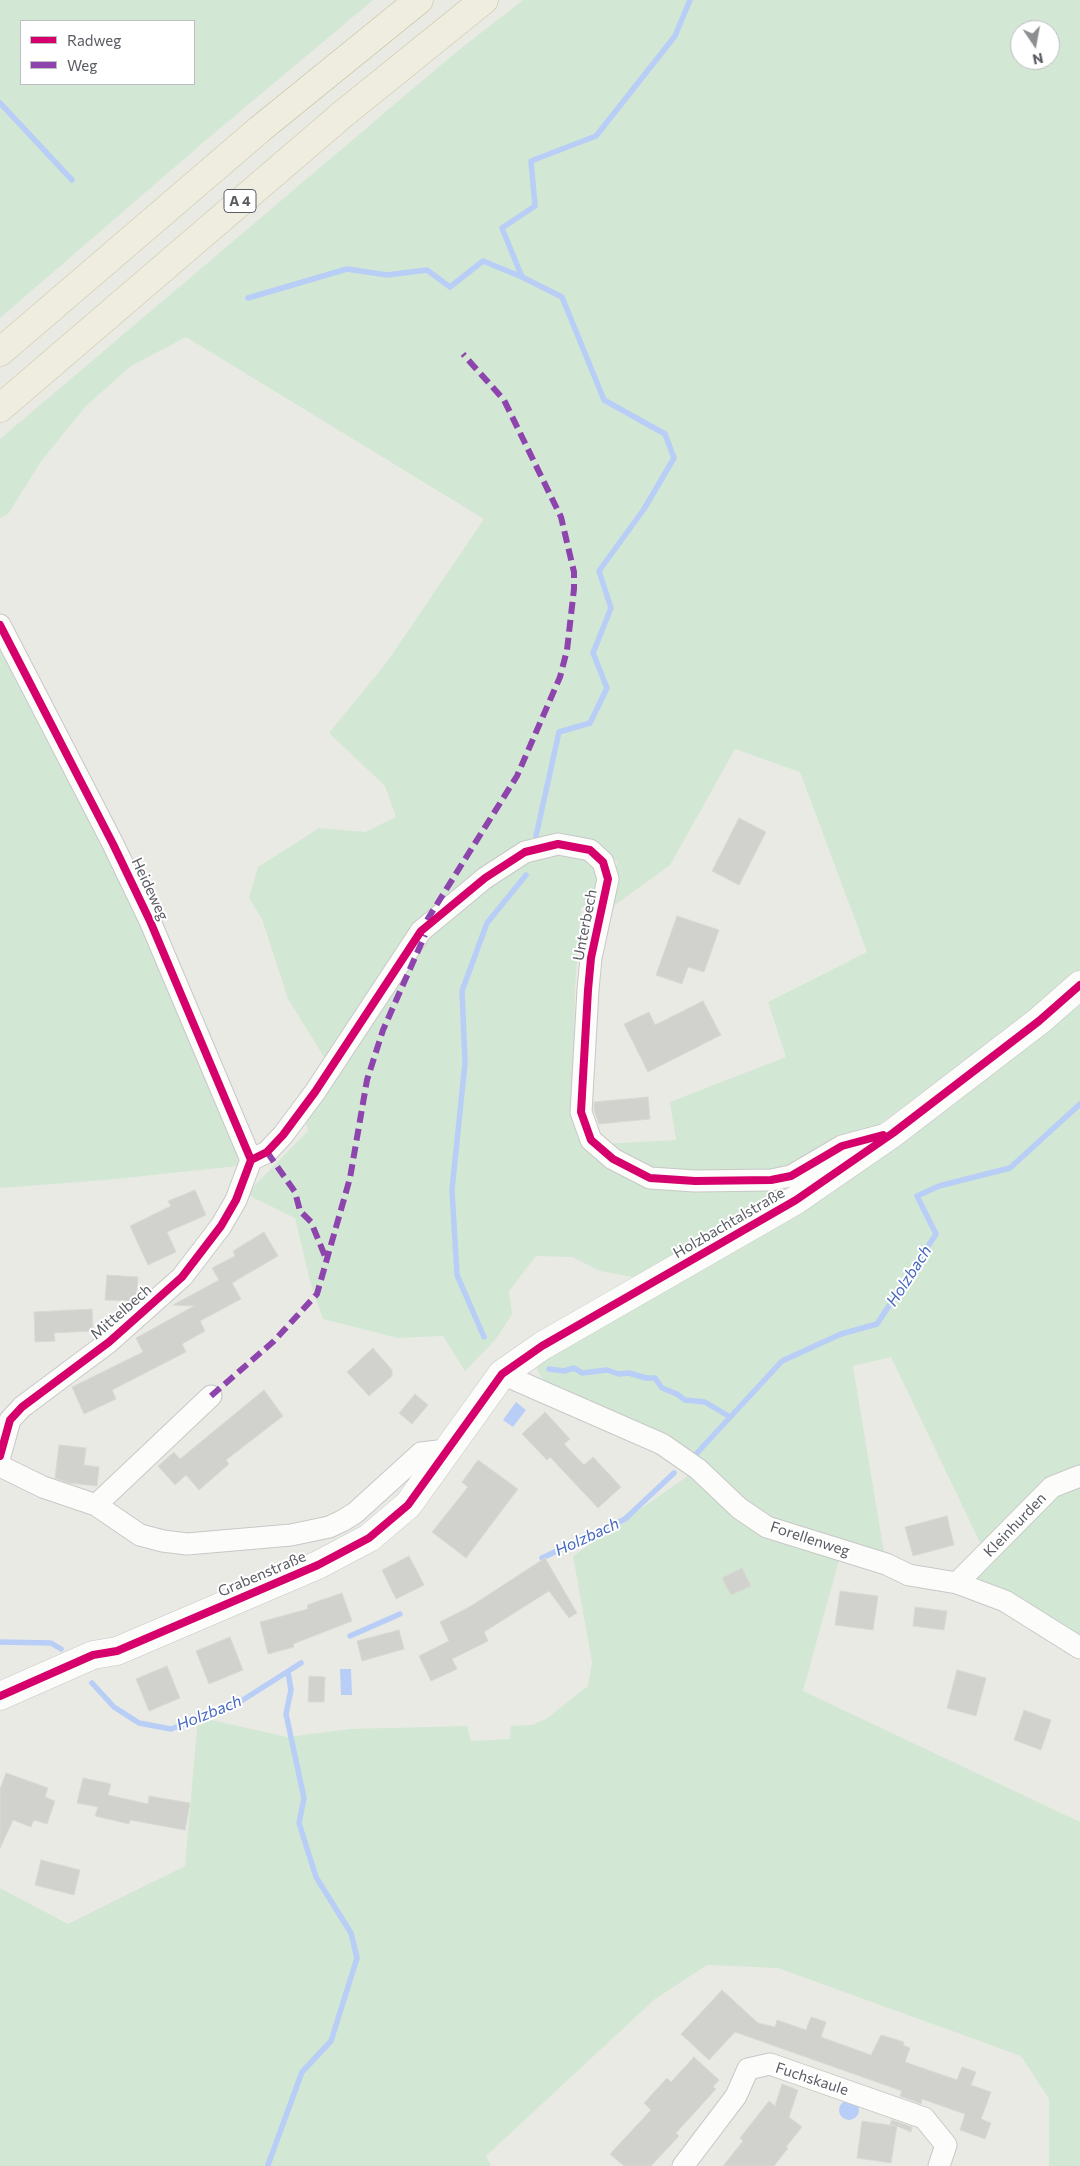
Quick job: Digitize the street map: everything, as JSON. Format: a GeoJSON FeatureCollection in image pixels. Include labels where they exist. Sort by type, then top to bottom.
{"type":"FeatureCollection","features":[{"type":"Feature","properties":{"kind":"highway"},"geometry":{"type":"LineString","coordinates":[[0,352],[260,129],[419,0]]}},
{"type":"Feature","properties":{"kind":"highway","name":"A 4"},"geometry":{"type":"LineString","coordinates":[[0,408],[343,114],[484,0]]}},
{"type":"Feature","properties":{"kind":"street","name":"Heideweg"},"geometry":{"type":"LineString","coordinates":[[0,625],[113,844],[150,921],[249,1166]]}},
{"type":"Feature","properties":{"kind":"street","name":"Unterbech"},"geometry":{"type":"LineString","coordinates":[[249,1166],[267,1152],[304,1106],[421,931],[485,878],[525,852],[558,844],[590,850],[603,862],[608,878],[591,958],[581,1112],[591,1140],[613,1159],[650,1178],[695,1181],[771,1180],[791,1176],[842,1146],[893,1133]]}},
{"type":"Feature","properties":{"kind":"street","name":"Holzbachtalstraße"},"geometry":{"type":"LineString","coordinates":[[447,1450],[502,1374],[542,1346],[796,1200],[893,1133],[1039,1021],[1080,984]]}},
{"type":"Feature","properties":{"kind":"street","name":"Mittelbech"},"geometry":{"type":"LineString","coordinates":[[0,1456],[10,1420],[22,1407],[109,1342],[182,1277],[221,1226],[236,1200],[249,1166]]}},
{"type":"Feature","properties":{"kind":"street","name":"Forellenweg"},"geometry":{"type":"LineString","coordinates":[[502,1374],[662,1444],[698,1469],[739,1508],[767,1526],[868,1558],[909,1575],[957,1583],[1005,1601],[1080,1648]]}},
{"type":"Feature","properties":{"kind":"street"},"geometry":{"type":"LineString","coordinates":[[96,1505],[211,1396]]}},
{"type":"Feature","properties":{"kind":"street"},"geometry":{"type":"LineString","coordinates":[[0,1466],[43,1487],[96,1505],[140,1535],[163,1541],[187,1544],[290,1535],[328,1527],[355,1513],[421,1454],[447,1450]]}},
{"type":"Feature","properties":{"kind":"street","name":"Grabenstraße"},"geometry":{"type":"LineString","coordinates":[[0,1696],[54,1674],[93,1655],[117,1651],[318,1565],[369,1538],[408,1505],[447,1450]]}},
{"type":"Feature","properties":{"kind":"street","name":"Kleinhurden"},"geometry":{"type":"LineString","coordinates":[[957,1583],[1052,1487],[1080,1476]]}},
{"type":"Feature","properties":{"kind":"street","name":"Fuchskaule"},"geometry":{"type":"LineString","coordinates":[[683,2166],[736,2096],[748,2070],[770,2064],[924,2118],[946,2145],[939,2166]]}},
{"type":"Feature","properties":{"kind":"green space"},"geometry":{"type":"Polygon","coordinates":[[[0,0],[373,0],[205,141],[0,318],[0,0]]]}},
{"type":"Feature","properties":{"kind":"green space"},"geometry":{"type":"Polygon","coordinates":[[[523,0],[1080,0],[1080,970],[1034,1010],[884,1121],[787,1188],[639,1278],[600,1271],[572,1257],[536,1256],[509,1291],[512,1314],[496,1339],[465,1371],[443,1336],[398,1338],[323,1319],[311,1285],[295,1218],[246,1194],[308,1131],[300,1098],[326,1060],[288,999],[262,919],[249,898],[258,867],[319,828],[365,832],[396,817],[385,786],[329,733],[387,662],[484,519],[186,337],[131,366],[86,406],[42,460],[8,514],[0,518],[0,439],[455,53],[523,0]],[[735,749],[670,865],[608,910],[617,862],[592,840],[549,835],[550,851],[581,855],[593,863],[600,877],[595,908],[581,907],[575,988],[573,1124],[582,1145],[676,1140],[670,1102],[786,1057],[768,1002],[867,952],[800,772],[735,749]]]}},
{"type":"Feature","properties":{"kind":"green space"},"geometry":{"type":"Polygon","coordinates":[[[0,643],[142,921],[237,1149],[238,1166],[105,1180],[0,1188],[0,643]]]}},
{"type":"Feature","properties":{"kind":"green space"},"geometry":{"type":"Polygon","coordinates":[[[1080,996],[1080,1648],[957,1583],[986,1555],[891,1357],[853,1366],[886,1564],[842,1549],[803,1691],[1080,1822],[1080,2166],[1049,2166],[1049,2099],[1021,2056],[778,1968],[707,1965],[655,1999],[486,2156],[491,2166],[0,2166],[0,1888],[68,1924],[185,1866],[198,1717],[287,1737],[350,1729],[467,1726],[471,1741],[510,1739],[511,1726],[532,1725],[546,1719],[588,1686],[592,1662],[573,1556],[698,1469],[675,1439],[545,1383],[537,1370],[539,1361],[1080,996]]]}},
{"type":"Feature","properties":{"kind":"water"},"geometry":{"type":"Polygon","coordinates":[[[516,1402],[526,1410],[513,1427],[503,1420],[516,1402]]]}},
{"type":"Feature","properties":{"kind":"water"},"geometry":{"type":"Polygon","coordinates":[[[340,1669],[351,1669],[352,1695],[341,1695],[340,1669]]]}},
{"type":"Feature","properties":{"kind":"water"},"geometry":{"type":"Polygon","coordinates":[[[849,2100],[856,2103],[859,2110],[856,2117],[849,2120],[842,2117],[839,2110],[842,2103],[849,2100]]]}},
{"type":"Feature","properties":{"kind":"building"},"geometry":{"type":"Polygon","coordinates":[[[739,818],[766,832],[739,885],[712,871],[739,818]]]}},
{"type":"Feature","properties":{"kind":"building"},"geometry":{"type":"Polygon","coordinates":[[[677,916],[719,930],[704,972],[688,967],[682,984],[656,975],[677,916]]]}},
{"type":"Feature","properties":{"kind":"building"},"geometry":{"type":"Polygon","coordinates":[[[703,1001],[721,1035],[648,1072],[624,1024],[649,1012],[655,1025],[703,1001]]]}},
{"type":"Feature","properties":{"kind":"building"},"geometry":{"type":"Polygon","coordinates":[[[648,1097],[650,1119],[599,1124],[594,1110],[594,1102],[648,1097]]]}},
{"type":"Feature","properties":{"kind":"building"},"geometry":{"type":"Polygon","coordinates":[[[195,1190],[206,1215],[167,1232],[176,1252],[148,1265],[130,1226],[171,1206],[168,1201],[195,1190]]]}},
{"type":"Feature","properties":{"kind":"building"},"geometry":{"type":"Polygon","coordinates":[[[264,1232],[278,1256],[232,1283],[241,1299],[200,1321],[205,1331],[182,1344],[186,1352],[112,1390],[116,1399],[84,1414],[72,1387],[143,1352],[136,1338],[194,1306],[173,1305],[219,1280],[212,1268],[235,1256],[233,1251],[264,1232]]]}},
{"type":"Feature","properties":{"kind":"building"},"geometry":{"type":"Polygon","coordinates":[[[107,1275],[138,1277],[136,1301],[105,1300],[107,1275]]]}},
{"type":"Feature","properties":{"kind":"building"},"geometry":{"type":"Polygon","coordinates":[[[92,1309],[93,1331],[54,1333],[55,1341],[35,1342],[34,1312],[92,1309]]]}},
{"type":"Feature","properties":{"kind":"building"},"geometry":{"type":"Polygon","coordinates":[[[373,1348],[392,1370],[392,1376],[369,1396],[347,1372],[373,1348]]]}},
{"type":"Feature","properties":{"kind":"building"},"geometry":{"type":"Polygon","coordinates":[[[264,1390],[283,1416],[226,1460],[229,1464],[199,1490],[186,1475],[175,1485],[158,1466],[174,1452],[180,1459],[264,1390]]]}},
{"type":"Feature","properties":{"kind":"building"},"geometry":{"type":"Polygon","coordinates":[[[415,1394],[428,1405],[412,1424],[399,1413],[415,1394]]]}},
{"type":"Feature","properties":{"kind":"building"},"geometry":{"type":"Polygon","coordinates":[[[545,1412],[570,1439],[564,1444],[584,1465],[593,1457],[621,1487],[598,1508],[550,1457],[547,1460],[522,1434],[545,1412]]]}},
{"type":"Feature","properties":{"kind":"building"},"geometry":{"type":"Polygon","coordinates":[[[59,1445],[86,1448],[84,1465],[99,1467],[97,1486],[69,1483],[55,1478],[59,1445]]]}},
{"type":"Feature","properties":{"kind":"building"},"geometry":{"type":"Polygon","coordinates":[[[478,1460],[518,1489],[466,1558],[432,1532],[468,1487],[462,1482],[478,1460]]]}},
{"type":"Feature","properties":{"kind":"building"},"geometry":{"type":"Polygon","coordinates":[[[947,1516],[954,1545],[913,1556],[905,1527],[947,1516]]]}},
{"type":"Feature","properties":{"kind":"building"},"geometry":{"type":"Polygon","coordinates":[[[409,1556],[424,1585],[396,1599],[382,1570],[409,1556]]]}},
{"type":"Feature","properties":{"kind":"building"},"geometry":{"type":"Polygon","coordinates":[[[545,1558],[577,1613],[569,1618],[549,1591],[484,1632],[488,1641],[452,1659],[457,1669],[431,1681],[419,1656],[449,1641],[440,1622],[471,1606],[545,1558]]]}},
{"type":"Feature","properties":{"kind":"building"},"geometry":{"type":"Polygon","coordinates":[[[742,1568],[751,1586],[731,1595],[722,1578],[742,1568]]]}},
{"type":"Feature","properties":{"kind":"building"},"geometry":{"type":"Polygon","coordinates":[[[840,1591],[878,1596],[873,1630],[835,1625],[840,1591]]]}},
{"type":"Feature","properties":{"kind":"building"},"geometry":{"type":"Polygon","coordinates":[[[342,1593],[352,1621],[293,1644],[294,1647],[268,1654],[260,1622],[308,1609],[307,1605],[342,1593]]]}},
{"type":"Feature","properties":{"kind":"building"},"geometry":{"type":"Polygon","coordinates":[[[915,1607],[947,1611],[944,1630],[913,1626],[915,1607]]]}},
{"type":"Feature","properties":{"kind":"building"},"geometry":{"type":"Polygon","coordinates":[[[399,1630],[404,1649],[362,1661],[357,1641],[399,1630]]]}},
{"type":"Feature","properties":{"kind":"building"},"geometry":{"type":"Polygon","coordinates":[[[230,1637],[243,1670],[209,1684],[196,1651],[230,1637]]]}},
{"type":"Feature","properties":{"kind":"building"},"geometry":{"type":"Polygon","coordinates":[[[167,1666],[180,1698],[149,1711],[136,1679],[167,1666]]]}},
{"type":"Feature","properties":{"kind":"building"},"geometry":{"type":"Polygon","coordinates":[[[957,1670],[986,1678],[976,1716],[947,1708],[957,1670]]]}},
{"type":"Feature","properties":{"kind":"building"},"geometry":{"type":"Polygon","coordinates":[[[309,1676],[325,1677],[324,1702],[308,1702],[309,1676]]]}},
{"type":"Feature","properties":{"kind":"building"},"geometry":{"type":"Polygon","coordinates":[[[1024,1710],[1051,1720],[1041,1750],[1014,1740],[1024,1710]]]}},
{"type":"Feature","properties":{"kind":"building"},"geometry":{"type":"Polygon","coordinates":[[[6,1773],[48,1788],[45,1797],[55,1801],[47,1824],[34,1820],[31,1827],[13,1820],[0,1848],[0,1789],[6,1773]]]}},
{"type":"Feature","properties":{"kind":"building"},"geometry":{"type":"Polygon","coordinates":[[[83,1778],[111,1784],[108,1795],[148,1804],[149,1796],[190,1803],[185,1830],[130,1820],[129,1824],[95,1816],[98,1807],[77,1803],[83,1778]]]}},
{"type":"Feature","properties":{"kind":"building"},"geometry":{"type":"Polygon","coordinates":[[[41,1860],[80,1870],[74,1895],[35,1885],[41,1860]]]}},
{"type":"Feature","properties":{"kind":"building"},"geometry":{"type":"Polygon","coordinates":[[[722,1990],[758,2023],[775,2027],[777,2020],[806,2030],[811,2017],[826,2022],[821,2037],[871,2055],[881,2035],[904,2042],[903,2045],[910,2048],[905,2062],[957,2080],[962,2067],[976,2072],[971,2085],[991,2092],[981,2119],[991,2123],[985,2139],[960,2130],[965,2114],[922,2099],[921,2104],[900,2096],[902,2091],[735,2032],[709,2060],[681,2034],[722,1990]]]}},
{"type":"Feature","properties":{"kind":"building"},"geometry":{"type":"Polygon","coordinates":[[[694,2057],[719,2080],[713,2087],[716,2089],[676,2133],[679,2136],[651,2166],[624,2166],[610,2154],[651,2110],[644,2103],[667,2078],[671,2082],[694,2057]]]}},
{"type":"Feature","properties":{"kind":"building"},"geometry":{"type":"Polygon","coordinates":[[[782,2084],[798,2090],[789,2117],[802,2127],[786,2147],[788,2148],[774,2166],[723,2166],[743,2141],[740,2138],[769,2101],[775,2106],[782,2084]]]}},
{"type":"Feature","properties":{"kind":"building"},"geometry":{"type":"Polygon","coordinates":[[[892,2120],[912,2127],[911,2132],[897,2126],[891,2163],[857,2158],[862,2121],[896,2126],[890,2124],[892,2120]]]}},
{"type":"Feature","properties":{"kind":"waterway"},"geometry":{"type":"LineString","coordinates":[[536,836],[559,732],[590,723],[607,688],[593,653],[611,608],[599,571],[644,509],[674,458],[665,434],[604,400],[562,297],[522,277],[502,228],[535,206],[531,161],[596,136],[675,36],[690,0]]}},
{"type":"Feature","properties":{"kind":"waterway"},"geometry":{"type":"LineString","coordinates":[[0,103],[72,180]]}},
{"type":"Feature","properties":{"kind":"waterway"},"geometry":{"type":"LineString","coordinates":[[248,298],[347,269],[387,275],[427,270],[450,287],[483,261],[522,277]]}},
{"type":"Feature","properties":{"kind":"waterway"},"geometry":{"type":"LineString","coordinates":[[484,1337],[457,1275],[452,1190],[465,1063],[462,991],[487,923],[526,875]]}},
{"type":"Feature","properties":{"kind":"waterway","name":"Holzbach"},"geometry":{"type":"LineString","coordinates":[[697,1453],[782,1361],[841,1334],[877,1324],[936,1234],[917,1196],[939,1186],[1010,1168],[1080,1104]]}},
{"type":"Feature","properties":{"kind":"waterway"},"geometry":{"type":"LineString","coordinates":[[549,1369],[564,1371],[574,1368],[582,1373],[607,1370],[619,1374],[629,1373],[646,1378],[655,1378],[662,1388],[677,1394],[685,1400],[705,1402],[730,1417]]}},
{"type":"Feature","properties":{"kind":"waterway","name":"Holzbach"},"geometry":{"type":"LineString","coordinates":[[542,1558],[625,1519],[674,1473]]}},
{"type":"Feature","properties":{"kind":"waterway","name":"Holzbach"},"geometry":{"type":"LineString","coordinates":[[350,1636],[400,1614]]}},
{"type":"Feature","properties":{"kind":"waterway","name":"Holzbach"},"geometry":{"type":"LineString","coordinates":[[0,1642],[51,1643],[61,1649]]}},
{"type":"Feature","properties":{"kind":"waterway","name":"Holzbach"},"geometry":{"type":"LineString","coordinates":[[92,1683],[114,1707],[139,1723],[171,1729],[235,1705],[301,1663]]}},
{"type":"Feature","properties":{"kind":"waterway"},"geometry":{"type":"LineString","coordinates":[[268,2165],[302,2072],[331,2041],[357,1958],[351,1933],[316,1877],[299,1823],[304,1798],[286,1714],[291,1690],[288,1672]]}},
{"type":"Feature","properties":{"kind":"marked path"},"geometry":{"type":"LineString","coordinates":[[427,920],[517,776],[560,677],[567,650],[574,589],[574,572],[561,517],[504,400],[463,354]]}},
{"type":"Feature","properties":{"kind":"marked path"},"geometry":{"type":"LineString","coordinates":[[211,1396],[274,1341],[317,1294],[350,1178],[367,1080],[383,1030],[425,935]]}},
{"type":"Feature","properties":{"kind":"marked path"},"geometry":{"type":"LineString","coordinates":[[267,1152],[295,1192],[300,1211],[311,1222],[327,1261]]}},
{"type":"Feature","properties":{"kind":"cycle path"},"geometry":{"type":"LineString","coordinates":[[0,625],[113,844],[150,921],[251,1160],[236,1200],[221,1226],[182,1277],[109,1342],[22,1407],[10,1420],[0,1456]]}},
{"type":"Feature","properties":{"kind":"cycle path"},"geometry":{"type":"LineString","coordinates":[[251,1160],[267,1152],[283,1135],[315,1092],[421,931],[485,878],[525,852],[558,844],[590,850],[603,862],[608,879],[591,958],[588,990],[581,1112],[591,1140],[613,1159],[650,1178],[695,1181],[771,1180],[791,1176],[842,1146],[883,1135]]}},
{"type":"Feature","properties":{"kind":"cycle path"},"geometry":{"type":"LineString","coordinates":[[0,1696],[93,1655],[117,1651],[318,1565],[369,1538],[408,1505],[502,1374],[542,1346],[796,1200],[893,1133],[1039,1021],[1080,985]]}}]}
